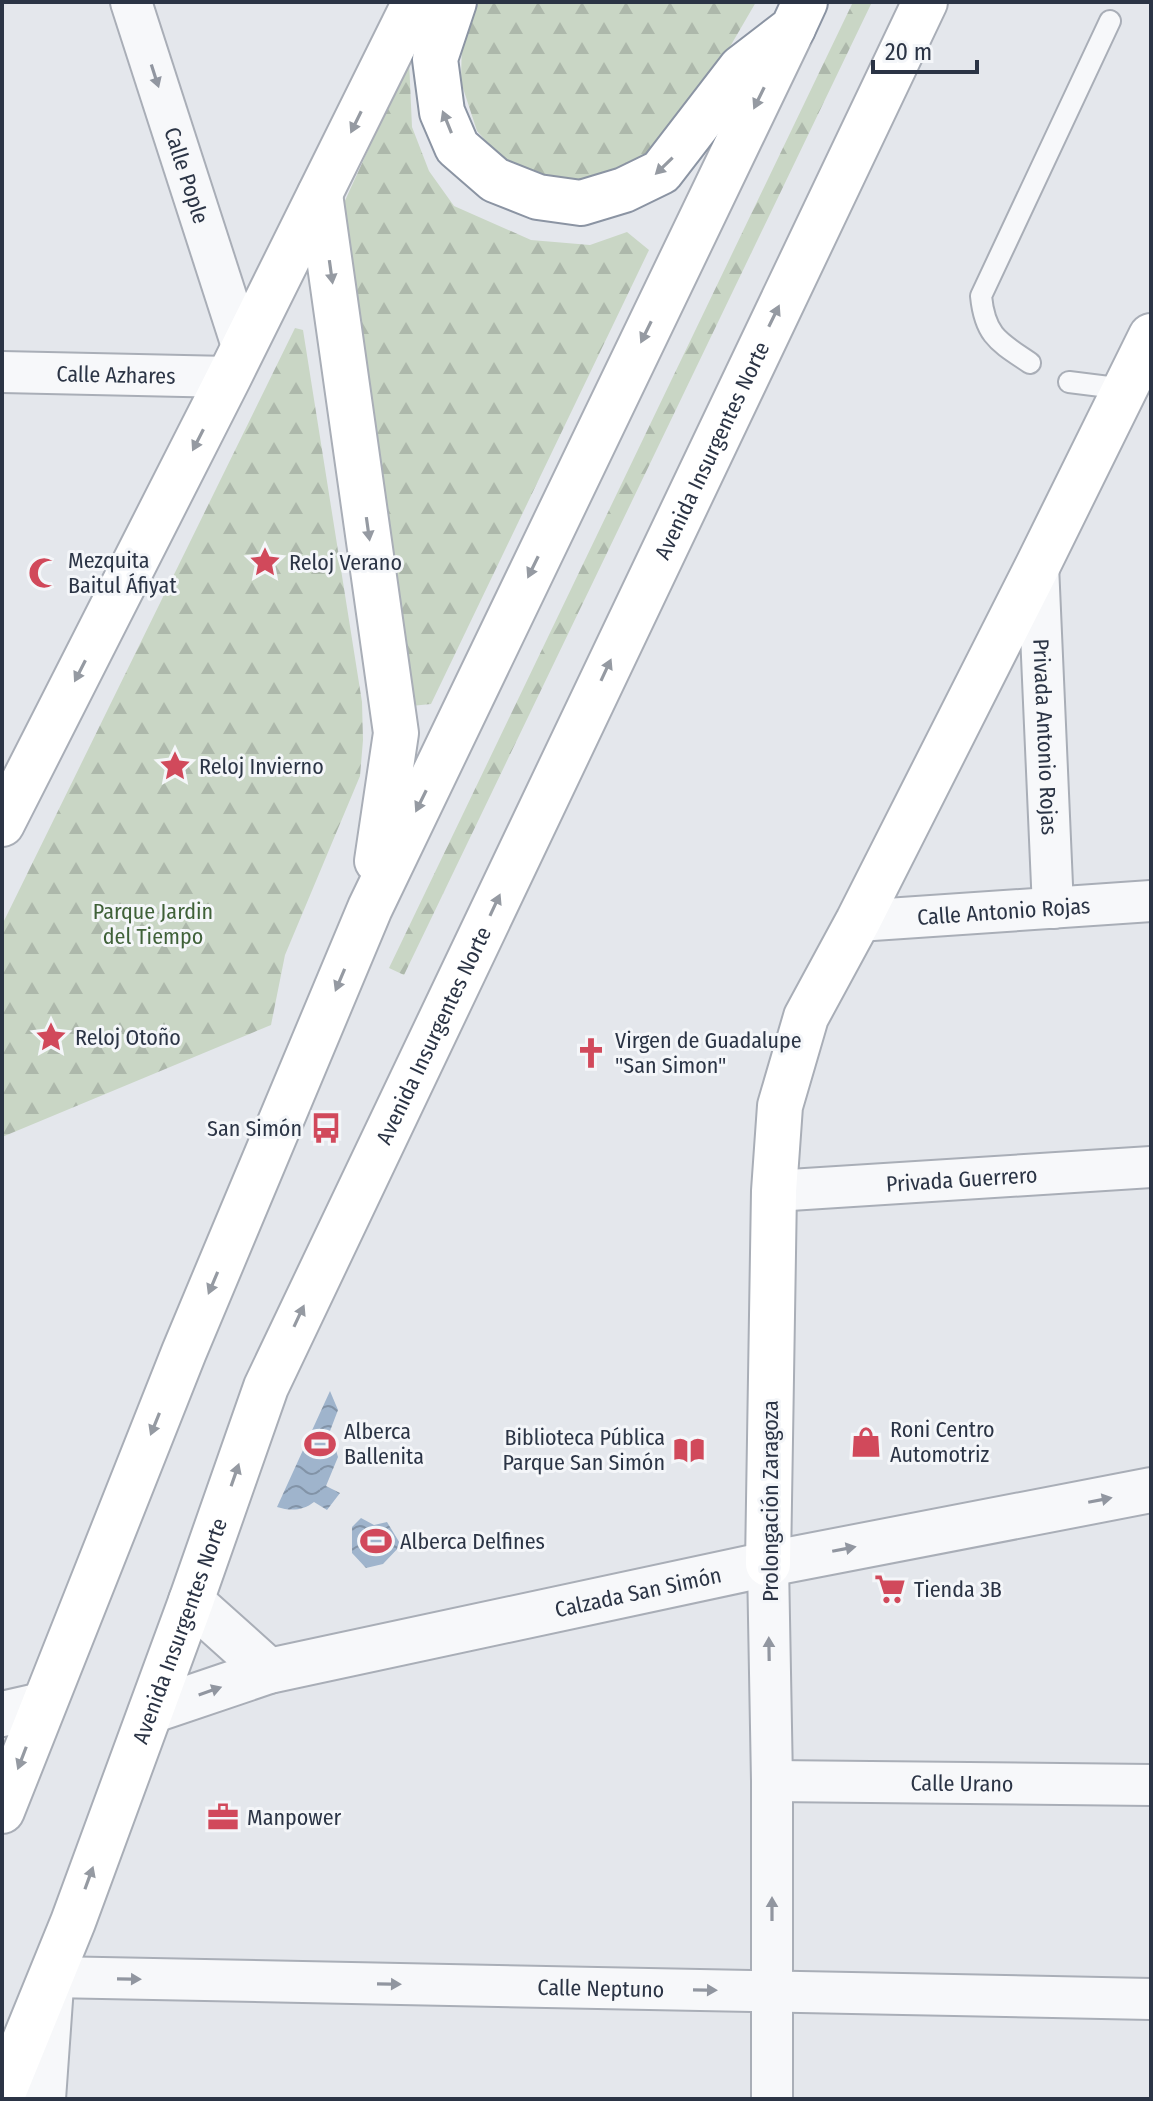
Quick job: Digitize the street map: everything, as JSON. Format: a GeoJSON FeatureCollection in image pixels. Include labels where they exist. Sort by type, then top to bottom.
{"type":"FeatureCollection","features":[{"type":"Feature","properties":{"kind":"main road"},"geometry":{"type":"LineString","coordinates":[[2,824],[415,2]]}},
{"type":"Feature","properties":{"kind":"main road"},"geometry":{"type":"LineString","coordinates":[[454,2],[435,59],[442,112],[457,147],[495,180],[538,197],[581,203],[624,190],[661,172],[741,68],[799,15]]}},
{"type":"Feature","properties":{"kind":"main road","name":"Avenida Insurgentes Norte"},"geometry":{"type":"LineString","coordinates":[[2,2096],[51,1977],[151,1711],[266,1387],[925,2]]}},
{"type":"Feature","properties":{"kind":"main road"},"geometry":{"type":"LineString","coordinates":[[3,1804],[22,1710],[184,1352],[370,908],[799,15]]}},
{"type":"Feature","properties":{"kind":"main road"},"geometry":{"type":"LineString","coordinates":[[320,194],[396,733],[370,908]]}},
{"type":"Feature","properties":{"kind":"main road"},"geometry":{"type":"LineString","coordinates":[[858,921],[1038,565],[1138,388],[1151,336]]}},
{"type":"Feature","properties":{"kind":"main road","name":"Prolongación Zaragoza"},"geometry":{"type":"LineString","coordinates":[[768,1564],[774,1191],[780,1106],[806,1017],[858,921]]}},
{"type":"Feature","properties":{"kind":"street","name":"Calle Pople"},"geometry":{"type":"LineString","coordinates":[[131,2],[236,363]]}},
{"type":"Feature","properties":{"kind":"street","name":"Calle Azhares"},"geometry":{"type":"LineString","coordinates":[[2,372],[236,363]]}},
{"type":"Feature","properties":{"kind":"street","name":"Privada Antonio Rojas"},"geometry":{"type":"LineString","coordinates":[[1038,565],[1053,908]]}},
{"type":"Feature","properties":{"kind":"street","name":"Calle Antonio Rojas"},"geometry":{"type":"LineString","coordinates":[[858,921],[1151,901]]}},
{"type":"Feature","properties":{"kind":"street","name":"Privada Guerrero"},"geometry":{"type":"LineString","coordinates":[[774,1191],[1151,1167]]}},
{"type":"Feature","properties":{"kind":"street","name":"Calzada San Simón"},"geometry":{"type":"LineString","coordinates":[[151,1711],[269,1671],[768,1564],[1151,1490]]}},
{"type":"Feature","properties":{"kind":"street","name":"Prolongación Zaragoza"},"geometry":{"type":"LineString","coordinates":[[768,1564],[772,2099]]}},
{"type":"Feature","properties":{"kind":"street"},"geometry":{"type":"LineString","coordinates":[[191,1601],[269,1671]]}},
{"type":"Feature","properties":{"kind":"street","name":"Calle Urano"},"geometry":{"type":"LineString","coordinates":[[772,1781],[1151,1785]]}},
{"type":"Feature","properties":{"kind":"street"},"geometry":{"type":"LineString","coordinates":[[43,2099],[51,1977]]}},
{"type":"Feature","properties":{"kind":"street","name":"Calle Neptuno"},"geometry":{"type":"LineString","coordinates":[[51,1977],[1151,1999]]}},
{"type":"Feature","properties":{"kind":"lane"},"geometry":{"type":"LineString","coordinates":[[1030,363],[995,339],[983,319],[981,296],[1110,21]]}},
{"type":"Feature","properties":{"kind":"lane"},"geometry":{"type":"LineString","coordinates":[[1069,382],[1138,388]]}},
{"type":"Feature","properties":{"kind":"green space"},"geometry":{"type":"Polygon","coordinates":[[[479,2],[756,2],[706,88],[657,148],[603,178],[548,180],[510,167],[477,131],[461,82],[462,36],[479,2]]]}},
{"type":"Feature","properties":{"kind":"green space"},"geometry":{"type":"Polygon","coordinates":[[[853,2],[872,2],[404,975],[389,968],[853,2]]]}},
{"type":"Feature","properties":{"kind":"green space"},"geometry":{"type":"Polygon","coordinates":[[[409,60],[412,127],[429,171],[454,206],[531,240],[590,245],[627,232],[649,250],[431,704],[411,706],[343,205],[409,60]]]}},
{"type":"Feature","properties":{"kind":"green space","name":"Parque Jardin del Tiempo"},"geometry":{"type":"Polygon","coordinates":[[[295,328],[303,330],[362,702],[363,740],[360,776],[285,955],[271,1025],[2,1137],[2,925],[295,328]]]}},
{"type":"Feature","properties":{"kind":"water","name":"Alberca Ballenita"},"geometry":{"type":"Polygon","coordinates":[[[330,1391],[338,1410],[330,1431],[338,1457],[326,1486],[340,1493],[327,1510],[314,1502],[296,1509],[277,1507],[330,1391]]]}},
{"type":"Feature","properties":{"kind":"water","name":"Alberca Delfines"},"geometry":{"type":"Polygon","coordinates":[[[361,1518],[374,1525],[387,1522],[401,1545],[383,1564],[366,1568],[352,1553],[352,1527],[361,1518]]]}},
{"type":"Feature","properties":{"kind":"place","name":"Reloj Verano"},"geometry":{"type":"Point","coordinates":[265,562]}},
{"type":"Feature","properties":{"kind":"place","name":"Mezquita Baitul Áfiyat"},"geometry":{"type":"Point","coordinates":[44,573]}},
{"type":"Feature","properties":{"kind":"place","name":"Reloj Invierno"},"geometry":{"type":"Point","coordinates":[175,766]}},
{"type":"Feature","properties":{"kind":"place","name":"Reloj Otoño"},"geometry":{"type":"Point","coordinates":[51,1037]}},
{"type":"Feature","properties":{"kind":"place","name":"Virgen de Guadalupe \"San Simon\""},"geometry":{"type":"Point","coordinates":[591,1053]}},
{"type":"Feature","properties":{"kind":"place","name":"San Simón"},"geometry":{"type":"Point","coordinates":[326,1128]}},
{"type":"Feature","properties":{"kind":"place","name":"Roni Centro Automotriz"},"geometry":{"type":"Point","coordinates":[866,1442]}},
{"type":"Feature","properties":{"kind":"place","name":"Alberca Ballenita"},"geometry":{"type":"Point","coordinates":[320,1444]}},
{"type":"Feature","properties":{"kind":"place","name":"Biblioteca Pública Parque San Simón"},"geometry":{"type":"Point","coordinates":[689,1450]}},
{"type":"Feature","properties":{"kind":"place","name":"Alberca Delfines"},"geometry":{"type":"Point","coordinates":[376,1541]}},
{"type":"Feature","properties":{"kind":"place","name":"Tienda 3B"},"geometry":{"type":"Point","coordinates":[890,1589]}},
{"type":"Feature","properties":{"kind":"place","name":"Manpower"},"geometry":{"type":"Point","coordinates":[223,1817]}}]}
